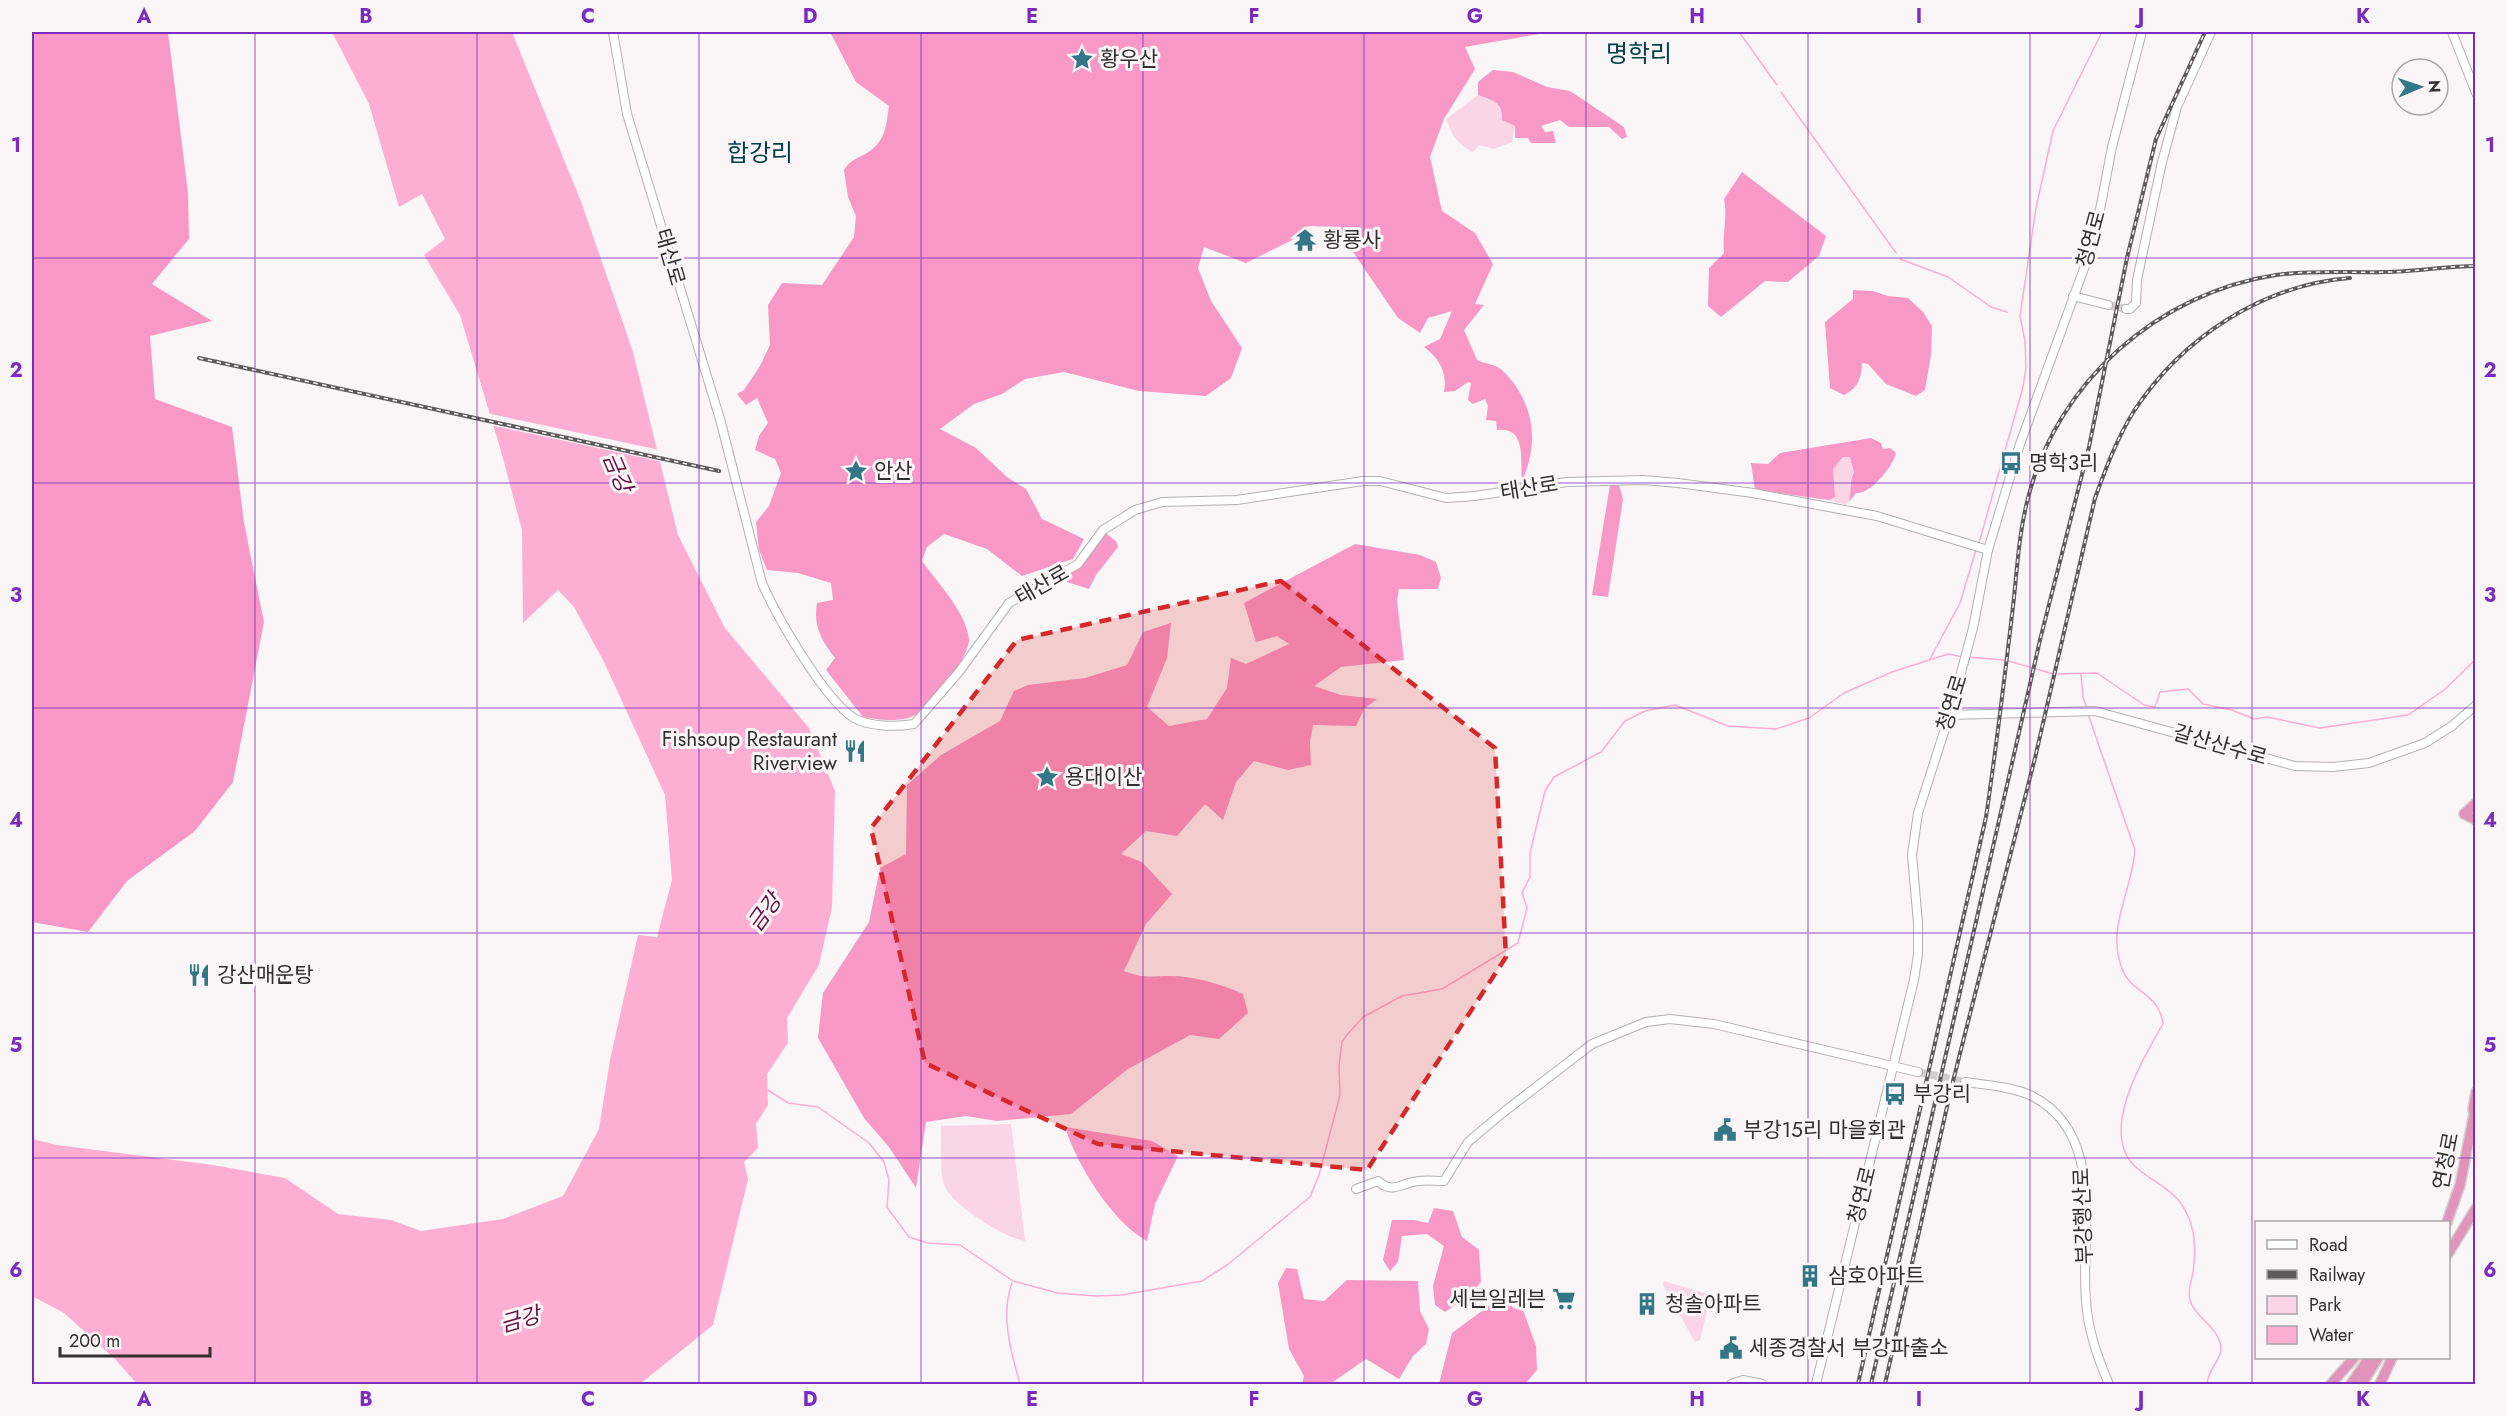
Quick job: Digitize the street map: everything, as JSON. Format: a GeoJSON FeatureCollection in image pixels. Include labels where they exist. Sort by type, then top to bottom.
{"type":"FeatureCollection","features":[{"type":"Feature","properties":{"kind":"highway"},"geometry":{"type":"LineString","coordinates":[[2475,803],[2464,814],[2475,820]]}},
{"type":"Feature","properties":{"kind":"highway"},"geometry":{"type":"LineString","coordinates":[[2472,1125],[2475,1092]]}},
{"type":"Feature","properties":{"kind":"highway","name":"연청로"},"geometry":{"type":"LineString","coordinates":[[2447,1221],[2460,1185],[2475,1104]]}},
{"type":"Feature","properties":{"kind":"highway","name":"연청로"},"geometry":{"type":"LineString","coordinates":[[2450,1253],[2475,1208]]}},
{"type":"Feature","properties":{"kind":"highway"},"geometry":{"type":"LineString","coordinates":[[2331,1384],[2353,1359]]}},
{"type":"Feature","properties":{"kind":"highway"},"geometry":{"type":"LineString","coordinates":[[2351,1384],[2368,1359]]}},
{"type":"Feature","properties":{"kind":"highway"},"geometry":{"type":"LineString","coordinates":[[2362,1384],[2377,1359]]}},
{"type":"Feature","properties":{"kind":"highway"},"geometry":{"type":"LineString","coordinates":[[2380,1384],[2392,1359]]}},
{"type":"Feature","properties":{"kind":"street","name":"태산로"},"geometry":{"type":"LineString","coordinates":[[613,32],[627,114],[720,419],[762,583],[772,605],[798,647],[843,709],[855,719],[876,724],[914,724],[959,672],[1009,603],[1078,564],[1103,530],[1135,510],[1162,502],[1237,500],[1363,481],[1380,481],[1446,498],[1461,498],[1542,484],[1643,480],[1713,487],[1877,516],[1986,549]]}},
{"type":"Feature","properties":{"kind":"street","name":"청연로"},"geometry":{"type":"LineString","coordinates":[[1816,1384],[1918,954],[1912,855],[1914,831],[1951,712],[1973,628],[1986,549],[2024,433],[2094,242],[2112,147],[2142,32]]}},
{"type":"Feature","properties":{"kind":"street"},"geometry":{"type":"LineString","coordinates":[[2126,309],[2130,309],[2136,303],[2137,280],[2152,206],[2177,107],[2211,32]]}},
{"type":"Feature","properties":{"kind":"street"},"geometry":{"type":"LineString","coordinates":[[2452,32],[2475,93]]}},
{"type":"Feature","properties":{"kind":"street"},"geometry":{"type":"LineString","coordinates":[[2073,296],[2108,305]]}},
{"type":"Feature","properties":{"kind":"street","name":"갈산산수로"},"geometry":{"type":"LineString","coordinates":[[1951,712],[2089,711],[2133,719],[2295,766],[2333,767],[2369,763],[2425,743],[2452,726],[2475,705]]}},
{"type":"Feature","properties":{"kind":"street"},"geometry":{"type":"LineString","coordinates":[[1356,1189],[1378,1181],[1385,1188],[1394,1189],[1419,1181],[1444,1182],[1468,1142],[1505,1111],[1592,1044],[1646,1022],[1678,1019],[1714,1024],[1918,1072]]}},
{"type":"Feature","properties":{"kind":"street","name":"부강행산로"},"geometry":{"type":"LineString","coordinates":[[1965,1082],[2031,1095],[2063,1122],[2075,1140],[2084,1169],[2086,1300],[2089,1328],[2096,1355],[2109,1384]]}},
{"type":"Feature","properties":{"kind":"street"},"geometry":{"type":"LineString","coordinates":[[1731,1384],[1743,1380],[1762,1384]]}},
{"type":"Feature","properties":{"kind":"highlighted area"},"geometry":{"type":"Polygon","coordinates":[[[1281,581],[1495,748],[1506,957],[1367,1170],[1098,1144],[925,1063],[871,828],[1017,640],[1281,581]]]}},
{"type":"Feature","properties":{"kind":"green space"},"geometry":{"type":"Polygon","coordinates":[[[1478,95],[1499,103],[1503,108],[1501,117],[1515,126],[1512,142],[1494,149],[1479,145],[1473,152],[1463,146],[1450,130],[1446,119],[1478,95]]]}},
{"type":"Feature","properties":{"kind":"green space"},"geometry":{"type":"Polygon","coordinates":[[[1843,457],[1851,457],[1854,472],[1850,497],[1846,505],[1829,500],[1835,496],[1833,469],[1843,457]]]}},
{"type":"Feature","properties":{"kind":"green space"},"geometry":{"type":"Polygon","coordinates":[[[1011,1124],[1025,1241],[1005,1234],[969,1212],[950,1195],[945,1187],[942,1174],[941,1126],[1011,1124]]]}},
{"type":"Feature","properties":{"kind":"green space"},"geometry":{"type":"Polygon","coordinates":[[[1664,1281],[1711,1295],[1700,1340],[1695,1342],[1663,1285],[1664,1281]]]}},
{"type":"Feature","properties":{"kind":"shaded area"},"geometry":{"type":"Polygon","coordinates":[[[32,32],[168,32],[188,193],[189,239],[152,284],[212,321],[150,336],[155,399],[232,427],[244,523],[264,622],[233,782],[195,831],[127,881],[88,932],[32,922],[32,32]]]}},
{"type":"Feature","properties":{"kind":"shaded area"},"geometry":{"type":"Polygon","coordinates":[[[830,32],[1550,32],[1465,47],[1475,69],[1444,119],[1430,157],[1442,211],[1475,233],[1493,264],[1475,304],[1484,305],[1464,330],[1477,360],[1497,366],[1502,370],[1513,382],[1527,408],[1531,422],[1531,452],[1522,481],[1518,439],[1507,430],[1497,430],[1496,421],[1486,420],[1488,406],[1485,399],[1473,404],[1468,400],[1471,383],[1468,382],[1455,391],[1444,392],[1445,378],[1441,366],[1424,347],[1440,339],[1452,311],[1428,318],[1420,333],[1398,318],[1336,227],[1308,226],[1296,238],[1246,263],[1204,247],[1198,268],[1211,301],[1242,348],[1231,378],[1206,396],[1139,391],[1064,372],[1025,379],[1002,394],[974,404],[940,429],[976,448],[1007,477],[1026,489],[1042,519],[1084,539],[1073,559],[1022,576],[987,549],[944,534],[927,547],[922,561],[963,618],[969,639],[968,647],[949,680],[917,714],[898,720],[863,717],[826,670],[835,658],[819,632],[816,611],[817,603],[833,600],[831,583],[798,573],[767,570],[759,550],[756,522],[769,506],[781,473],[775,459],[755,450],[759,436],[768,423],[757,398],[746,405],[737,394],[744,390],[760,366],[770,345],[768,305],[782,283],[822,285],[854,237],[856,216],[848,197],[844,170],[852,161],[876,146],[885,128],[889,106],[856,82],[830,32]]]}},
{"type":"Feature","properties":{"kind":"shaded area"},"geometry":{"type":"Polygon","coordinates":[[[1493,70],[1513,72],[1547,87],[1570,91],[1624,127],[1627,137],[1622,139],[1609,127],[1569,127],[1560,120],[1541,126],[1545,132],[1553,131],[1556,143],[1531,143],[1528,138],[1515,138],[1515,126],[1502,120],[1499,106],[1478,95],[1478,82],[1493,70]]]}},
{"type":"Feature","properties":{"kind":"shaded area"},"geometry":{"type":"Polygon","coordinates":[[[1742,172],[1826,236],[1819,256],[1788,282],[1765,281],[1721,317],[1708,306],[1709,268],[1724,253],[1724,199],[1742,172]]]}},
{"type":"Feature","properties":{"kind":"shaded area"},"geometry":{"type":"Polygon","coordinates":[[[1853,290],[1873,291],[1888,296],[1908,298],[1923,312],[1932,326],[1931,355],[1925,390],[1916,396],[1886,384],[1868,364],[1862,363],[1861,374],[1853,389],[1844,395],[1830,388],[1825,322],[1853,299],[1853,290]]]}},
{"type":"Feature","properties":{"kind":"shaded area"},"geometry":{"type":"Polygon","coordinates":[[[1871,438],[1881,443],[1883,449],[1890,448],[1896,453],[1886,471],[1874,484],[1856,493],[1849,502],[1854,472],[1850,457],[1843,457],[1833,469],[1835,497],[1829,500],[1755,490],[1751,463],[1768,464],[1780,453],[1871,438]]]}},
{"type":"Feature","properties":{"kind":"shaded area"},"geometry":{"type":"Polygon","coordinates":[[[1610,485],[1619,485],[1623,499],[1608,597],[1592,595],[1610,485]]]}},
{"type":"Feature","properties":{"kind":"shaded area"},"geometry":{"type":"Polygon","coordinates":[[[1104,532],[1116,541],[1118,547],[1096,575],[1089,589],[1067,582],[1064,576],[1077,569],[1104,532]]]}},
{"type":"Feature","properties":{"kind":"shaded area"},"geometry":{"type":"Polygon","coordinates":[[[1355,544],[1420,555],[1436,562],[1441,578],[1438,589],[1399,589],[1397,601],[1404,660],[1341,667],[1314,686],[1341,695],[1377,699],[1364,709],[1356,726],[1313,725],[1310,742],[1311,765],[1288,770],[1254,761],[1236,782],[1223,820],[1205,804],[1177,836],[1146,831],[1121,854],[1142,862],[1172,894],[1146,924],[1124,971],[1152,977],[1188,977],[1226,987],[1243,994],[1248,1013],[1219,1039],[1190,1035],[1128,1069],[1071,1114],[997,1121],[966,1116],[926,1122],[916,1188],[889,1147],[864,1118],[818,1038],[823,993],[869,922],[880,868],[906,854],[907,785],[941,755],[1000,721],[1014,691],[1028,685],[1085,678],[1127,665],[1143,632],[1171,623],[1167,658],[1147,707],[1169,726],[1207,719],[1227,688],[1231,658],[1246,664],[1289,644],[1277,636],[1256,642],[1244,603],[1355,544]]]}},
{"type":"Feature","properties":{"kind":"shaded area"},"geometry":{"type":"Polygon","coordinates":[[[1065,1127],[1152,1141],[1178,1156],[1155,1204],[1147,1241],[1121,1221],[1097,1191],[1078,1158],[1065,1127]]]}},
{"type":"Feature","properties":{"kind":"shaded area"},"geometry":{"type":"Polygon","coordinates":[[[1434,1208],[1453,1211],[1462,1237],[1479,1250],[1481,1282],[1470,1295],[1445,1312],[1435,1305],[1433,1286],[1444,1246],[1427,1234],[1402,1236],[1398,1262],[1390,1271],[1383,1260],[1392,1220],[1414,1220],[1428,1223],[1434,1208]]]}},
{"type":"Feature","properties":{"kind":"shaded area"},"geometry":{"type":"Polygon","coordinates":[[[1286,1268],[1297,1269],[1304,1299],[1324,1301],[1347,1280],[1418,1281],[1420,1311],[1429,1329],[1426,1344],[1413,1356],[1399,1379],[1366,1359],[1330,1384],[1302,1384],[1304,1376],[1289,1349],[1278,1283],[1286,1268]]]}},
{"type":"Feature","properties":{"kind":"shaded area"},"geometry":{"type":"Polygon","coordinates":[[[1505,1294],[1513,1308],[1523,1310],[1536,1346],[1537,1370],[1525,1384],[1439,1384],[1452,1333],[1505,1294]]]}},
{"type":"Feature","properties":{"kind":"water","name":"금강"},"geometry":{"type":"Polygon","coordinates":[[[332,32],[512,32],[582,204],[633,352],[678,535],[725,628],[809,728],[835,791],[832,907],[819,965],[787,1018],[788,1043],[767,1074],[768,1105],[756,1124],[758,1148],[744,1162],[748,1179],[713,1325],[640,1384],[137,1384],[116,1360],[64,1313],[32,1296],[32,1139],[57,1145],[213,1165],[285,1178],[338,1214],[391,1220],[421,1231],[503,1219],[563,1196],[599,1129],[610,1060],[638,935],[657,937],[672,880],[665,795],[604,662],[574,607],[558,590],[523,623],[522,530],[501,451],[460,315],[424,255],[445,239],[422,194],[399,207],[369,104],[332,32]]]}},
{"type":"Feature","properties":{"kind":"pier"},"geometry":{"type":"Polygon","coordinates":[[[486,413],[660,450],[663,462],[490,425],[486,413]]]}},
{"type":"Feature","properties":{"kind":"waterway"},"geometry":{"type":"LineString","coordinates":[[1739,32],[1777,85]]}},
{"type":"Feature","properties":{"kind":"waterway"},"geometry":{"type":"LineString","coordinates":[[1979,543],[2023,387],[2026,368],[2025,341],[2020,316],[2036,208],[2053,131],[2102,32]]}},
{"type":"Feature","properties":{"kind":"waterway"},"geometry":{"type":"LineString","coordinates":[[1781,92],[1896,253]]}},
{"type":"Feature","properties":{"kind":"waterway"},"geometry":{"type":"LineString","coordinates":[[1900,259],[1948,277],[1991,307],[2007,312]]}},
{"type":"Feature","properties":{"kind":"waterway"},"geometry":{"type":"LineString","coordinates":[[1930,659],[1960,603],[1976,550]]}},
{"type":"Feature","properties":{"kind":"waterway"},"geometry":{"type":"LineString","coordinates":[[768,1090],[788,1103],[818,1107],[869,1143],[884,1162],[889,1180],[887,1207],[909,1237],[928,1243],[960,1245],[1013,1281],[1058,1293],[1096,1296],[1122,1295],[1202,1281],[1227,1265],[1310,1197],[1319,1175],[1340,1095],[1339,1066],[1342,1042],[1363,1017],[1402,996],[1442,989],[1518,943],[1527,908],[1522,893],[1530,877],[1530,853],[1545,791],[1554,777],[1601,752],[1625,721],[1645,711],[1675,705],[1728,726],[1776,729],[1809,718],[1844,693],[1892,672],[1948,654],[1963,657]]}},
{"type":"Feature","properties":{"kind":"waterway"},"geometry":{"type":"LineString","coordinates":[[1967,657],[2005,660],[2054,674],[2097,673],[2144,705],[2155,707],[2160,692],[2188,689],[2203,704],[2232,710],[2254,719],[2267,717],[2320,728],[2408,715],[2444,690],[2476,659]]}},
{"type":"Feature","properties":{"kind":"waterway"},"geometry":{"type":"LineString","coordinates":[[2081,674],[2083,697],[2087,709]]}},
{"type":"Feature","properties":{"kind":"waterway"},"geometry":{"type":"LineString","coordinates":[[2088,714],[2135,850],[2118,926],[2118,956],[2127,979],[2156,1006],[2163,1024],[2135,1076],[2127,1097],[2122,1117],[2121,1137],[2126,1154],[2138,1169],[2178,1199],[2190,1221],[2195,1250],[2189,1291],[2190,1299],[2194,1309],[2216,1334],[2221,1348],[2207,1384]]}},
{"type":"Feature","properties":{"kind":"waterway"},"geometry":{"type":"LineString","coordinates":[[1012,1283],[1007,1308],[1008,1334],[1020,1384]]}},
{"type":"Feature","properties":{"kind":"tunnel"},"geometry":{"type":"LineString","coordinates":[[2108,305],[2126,309]]}},
{"type":"Feature","properties":{"kind":"tunnel"},"geometry":{"type":"LineString","coordinates":[[1918,1072],[1965,1082]]}},
{"type":"Feature","properties":{"kind":"railway"},"geometry":{"type":"LineString","coordinates":[[1871,1384],[2040,640],[2089,447],[2127,258],[2156,139],[2205,32]]}},
{"type":"Feature","properties":{"kind":"railway"},"geometry":{"type":"LineString","coordinates":[[1858,1384],[1986,817],[2025,512],[2042,456],[2062,417],[2088,381],[2119,350],[2153,323],[2192,301],[2233,285],[2290,273],[2396,272],[2476,266]]}},
{"type":"Feature","properties":{"kind":"railway"},"geometry":{"type":"LineString","coordinates":[[1885,1384],[1951,1089],[2035,758],[2095,498],[2112,453],[2134,411],[2153,385],[2200,339],[2227,320],[2286,291],[2350,278]]}},
{"type":"Feature","properties":{"kind":"railway"},"geometry":{"type":"LineString","coordinates":[[199,358],[719,471]]}},
{"type":"Feature","properties":{"kind":"place","name":"황우산"},"geometry":{"type":"Point","coordinates":[1082,59]}},
{"type":"Feature","properties":{"kind":"place","name":"황룡사"},"geometry":{"type":"Point","coordinates":[1305,240]}},
{"type":"Feature","properties":{"kind":"place","name":"명학3리"},"geometry":{"type":"Point","coordinates":[2011,463]}},
{"type":"Feature","properties":{"kind":"place","name":"안산"},"geometry":{"type":"Point","coordinates":[856,471]}},
{"type":"Feature","properties":{"kind":"place","name":"Fishsoup Restaurant Riverview"},"geometry":{"type":"Point","coordinates":[855,751]}},
{"type":"Feature","properties":{"kind":"place","name":"용대이산"},"geometry":{"type":"Point","coordinates":[1047,777]}},
{"type":"Feature","properties":{"kind":"place","name":"강산매운탕"},"geometry":{"type":"Point","coordinates":[199,975]}},
{"type":"Feature","properties":{"kind":"place","name":"부강리"},"geometry":{"type":"Point","coordinates":[1895,1094]}},
{"type":"Feature","properties":{"kind":"place","name":"부강15리 마을회관"},"geometry":{"type":"Point","coordinates":[1725,1130]}},
{"type":"Feature","properties":{"kind":"place","name":"삼호아파트"},"geometry":{"type":"Point","coordinates":[1810,1276]}},
{"type":"Feature","properties":{"kind":"place","name":"세븐일레븐"},"geometry":{"type":"Point","coordinates":[1564,1299]}},
{"type":"Feature","properties":{"kind":"place","name":"청솔아파트"},"geometry":{"type":"Point","coordinates":[1647,1304]}},
{"type":"Feature","properties":{"kind":"place","name":"세종경찰서 부강파출소"},"geometry":{"type":"Point","coordinates":[1731,1348]}},
{"type":"Feature","properties":{"kind":"district","name":"명학리"},"geometry":{"type":"Point","coordinates":[1639,54]}},
{"type":"Feature","properties":{"kind":"district","name":"합강리"},"geometry":{"type":"Point","coordinates":[760,153]}}]}
